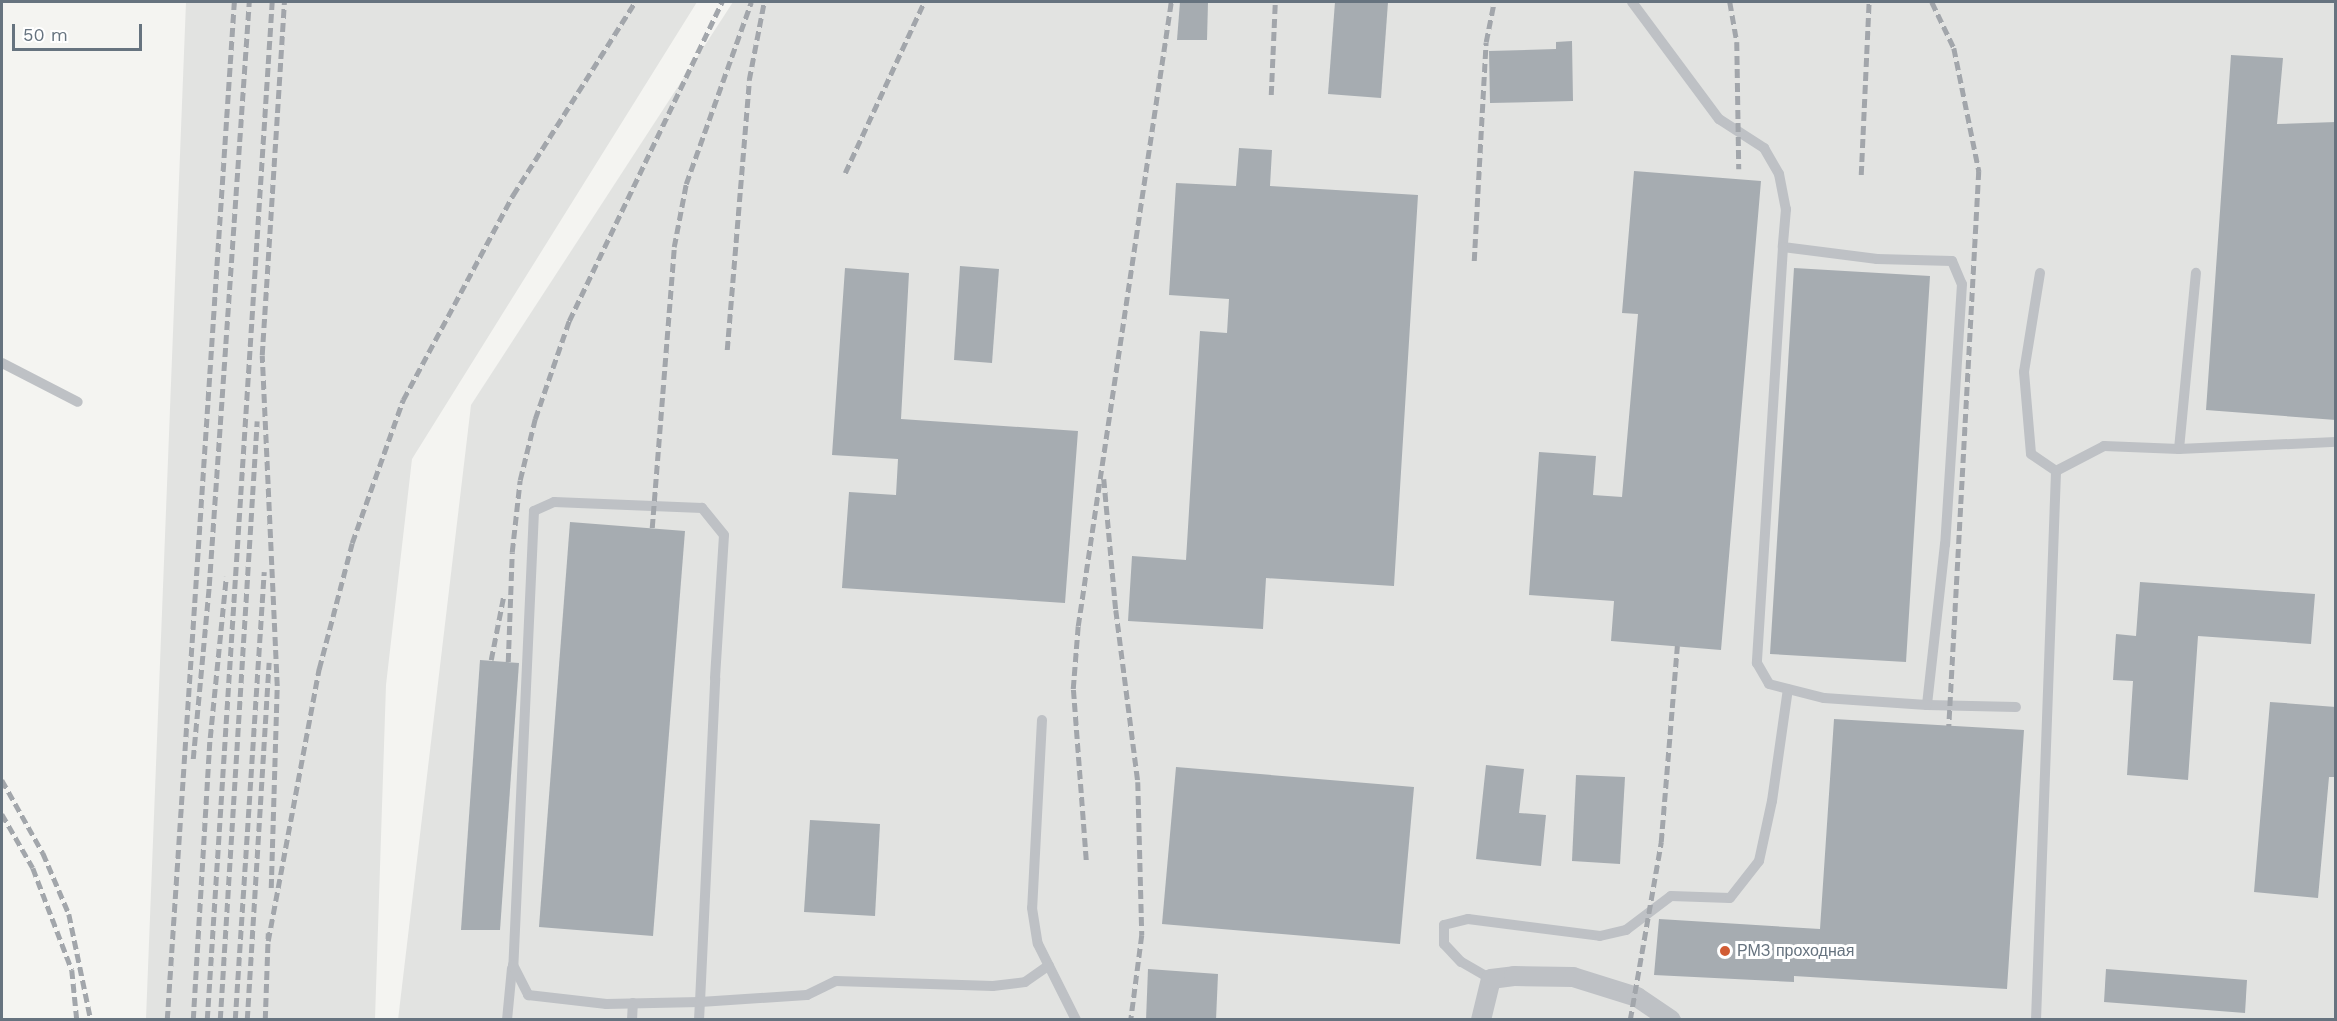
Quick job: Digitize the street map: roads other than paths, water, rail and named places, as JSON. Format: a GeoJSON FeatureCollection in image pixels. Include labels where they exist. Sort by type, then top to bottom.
{"type":"FeatureCollection","features":[{"type":"Feature","properties":{"kind":"street"},"geometry":{"type":"LineString","coordinates":[[1481,1020],[1491,979],[1573,977],[1637,996],[1661,1016]]}},
{"type":"Feature","properties":{"kind":"lane"},"geometry":{"type":"LineString","coordinates":[[1632,2],[1719,119],[1764,148],[1779,174],[1784,197],[1783,247],[1757,663],[1769,684],[1824,698],[1927,705],[2016,707]]}},
{"type":"Feature","properties":{"kind":"lane"},"geometry":{"type":"LineString","coordinates":[[1783,247],[1877,259],[1952,261],[1962,285],[1945,544],[1927,705]]}},
{"type":"Feature","properties":{"kind":"lane"},"geometry":{"type":"LineString","coordinates":[[2040,273],[2024,372],[2031,454],[2056,471]]}},
{"type":"Feature","properties":{"kind":"lane"},"geometry":{"type":"LineString","coordinates":[[2179,449],[2196,273]]}},
{"type":"Feature","properties":{"kind":"lane"},"geometry":{"type":"LineString","coordinates":[[2,363],[78,402]]}},
{"type":"Feature","properties":{"kind":"lane"},"geometry":{"type":"LineString","coordinates":[[2056,471],[2104,446],[2179,449],[2336,442]]}},
{"type":"Feature","properties":{"kind":"lane"},"geometry":{"type":"LineString","coordinates":[[2036,1020],[2056,471]]}},
{"type":"Feature","properties":{"kind":"lane"},"geometry":{"type":"LineString","coordinates":[[507,1020],[513,965],[534,511],[554,502],[702,508],[724,535],[699,1020]]}},
{"type":"Feature","properties":{"kind":"lane"},"geometry":{"type":"LineString","coordinates":[[1491,979],[1461,962],[1444,944],[1444,925],[1468,919],[1600,936],[1626,930],[1671,896],[1730,898],[1759,861],[1772,801],[1788,689]]}},
{"type":"Feature","properties":{"kind":"lane"},"geometry":{"type":"LineString","coordinates":[[1042,720],[1032,908],[1038,944],[1076,1020]]}},
{"type":"Feature","properties":{"kind":"lane"},"geometry":{"type":"LineString","coordinates":[[513,965],[528,995],[633,1004],[700,1002],[807,994],[836,981],[1004,985],[1025,982],[1049,965]]}},
{"type":"Feature","properties":{"kind":"lane"},"geometry":{"type":"LineString","coordinates":[[632,1020],[633,1004]]}},
{"type":"Feature","properties":{"kind":"railway"},"geometry":{"type":"LineString","coordinates":[[167,1020],[234,2]]}},
{"type":"Feature","properties":{"kind":"railway"},"geometry":{"type":"LineString","coordinates":[[193,759],[209,586],[249,2]]}},
{"type":"Feature","properties":{"kind":"railway"},"geometry":{"type":"LineString","coordinates":[[207,1020],[272,2]]}},
{"type":"Feature","properties":{"kind":"railway"},"geometry":{"type":"LineString","coordinates":[[271,888],[277,686],[262,355],[284,2]]}},
{"type":"Feature","properties":{"kind":"railway"},"geometry":{"type":"LineString","coordinates":[[268,941],[319,669],[352,543],[403,400],[513,195],[635,2]]}},
{"type":"Feature","properties":{"kind":"railway"},"geometry":{"type":"LineString","coordinates":[[508,662],[512,552],[520,480],[535,419],[569,321],[722,2]]}},
{"type":"Feature","properties":{"kind":"railway"},"geometry":{"type":"LineString","coordinates":[[652,528],[674,247],[686,184],[751,2]]}},
{"type":"Feature","properties":{"kind":"railway"},"geometry":{"type":"LineString","coordinates":[[727,350],[749,80],[764,2]]}},
{"type":"Feature","properties":{"kind":"railway"},"geometry":{"type":"LineString","coordinates":[[845,173],[924,2]]}},
{"type":"Feature","properties":{"kind":"railway"},"geometry":{"type":"LineString","coordinates":[[1086,860],[1073,689],[1078,626],[1171,2]]}},
{"type":"Feature","properties":{"kind":"railway"},"geometry":{"type":"LineString","coordinates":[[1271,95],[1275,2]]}},
{"type":"Feature","properties":{"kind":"railway"},"geometry":{"type":"LineString","coordinates":[[1474,261],[1486,42],[1494,2]]}},
{"type":"Feature","properties":{"kind":"railway"},"geometry":{"type":"LineString","coordinates":[[1730,2],[1737,42],[1739,169]]}},
{"type":"Feature","properties":{"kind":"railway"},"geometry":{"type":"LineString","coordinates":[[1861,175],[1869,2]]}},
{"type":"Feature","properties":{"kind":"railway"},"geometry":{"type":"LineString","coordinates":[[1932,2],[1954,48],[1979,171],[1949,726]]}},
{"type":"Feature","properties":{"kind":"railway"},"geometry":{"type":"LineString","coordinates":[[220,1020],[257,421]]}},
{"type":"Feature","properties":{"kind":"railway"},"geometry":{"type":"LineString","coordinates":[[1104,479],[1116,610],[1138,782],[1142,935],[1131,1020]]}},
{"type":"Feature","properties":{"kind":"railway"},"geometry":{"type":"LineString","coordinates":[[235,1020],[264,572]]}},
{"type":"Feature","properties":{"kind":"railway"},"geometry":{"type":"LineString","coordinates":[[193,1020],[210,738],[226,577]]}},
{"type":"Feature","properties":{"kind":"railway"},"geometry":{"type":"LineString","coordinates":[[491,660],[504,594]]}},
{"type":"Feature","properties":{"kind":"railway"},"geometry":{"type":"LineString","coordinates":[[1630,1020],[1661,842],[1677,646]]}},
{"type":"Feature","properties":{"kind":"railway"},"geometry":{"type":"LineString","coordinates":[[247,1020],[269,663]]}},
{"type":"Feature","properties":{"kind":"railway"},"geometry":{"type":"LineString","coordinates":[[2,780],[43,853],[69,914],[91,1020]]}},
{"type":"Feature","properties":{"kind":"railway"},"geometry":{"type":"LineString","coordinates":[[2,814],[33,868],[72,970],[77,1020]]}},
{"type":"Feature","properties":{"kind":"railway"},"geometry":{"type":"LineString","coordinates":[[265,1020],[268,933]]}},
{"type":"Feature","properties":{"kind":"place","name":"РМЗ проходная"},"geometry":{"type":"Point","coordinates":[1725,951]}}]}
